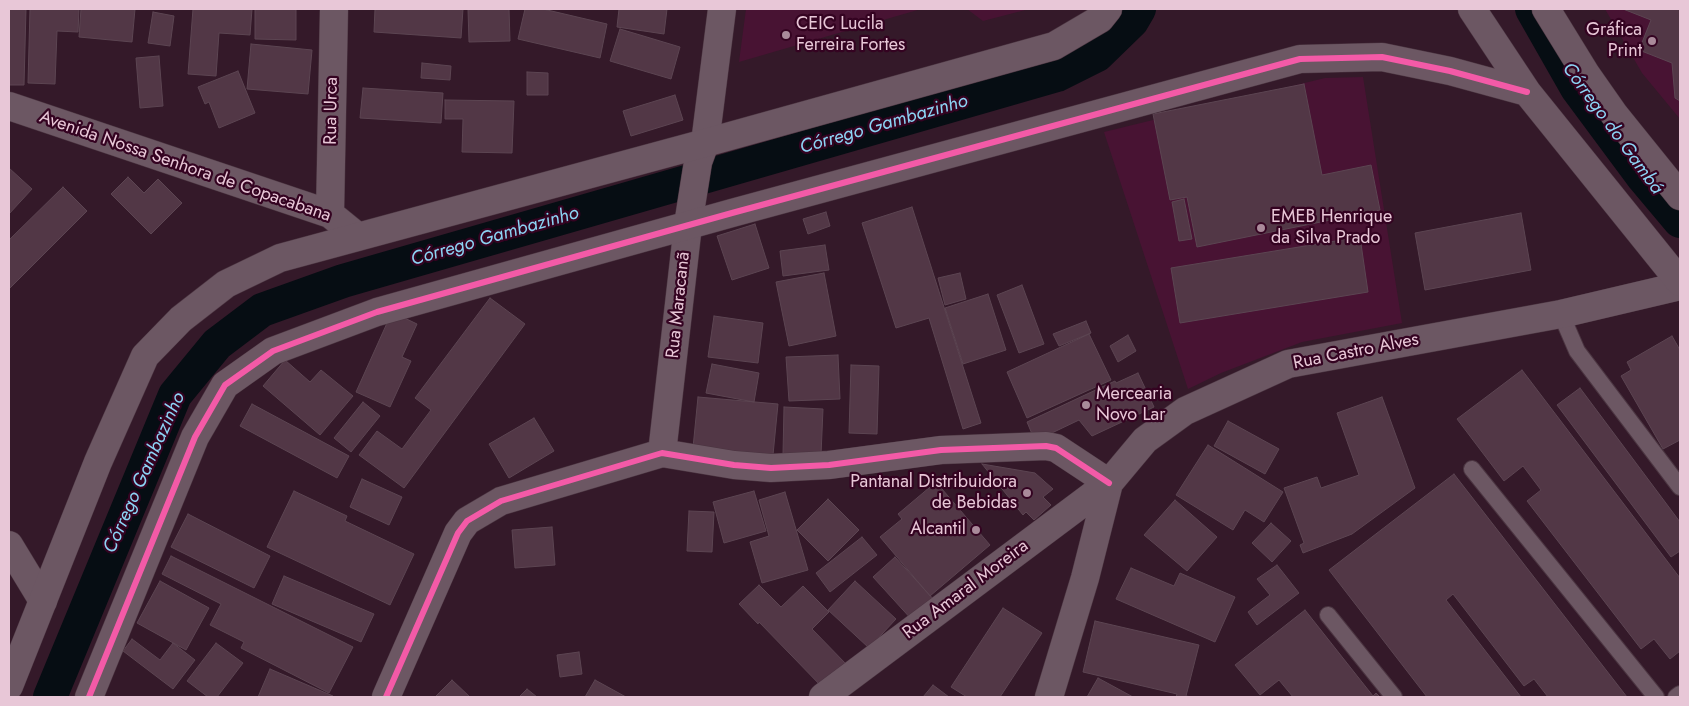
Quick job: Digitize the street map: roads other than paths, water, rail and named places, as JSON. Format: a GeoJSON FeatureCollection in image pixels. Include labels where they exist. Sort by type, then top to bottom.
{"type":"FeatureCollection","features":[{"type":"Feature","properties":{"kind":"street","name":"Rua Urca"},"geometry":{"type":"LineString","coordinates":[[330,214],[334,9]]}},
{"type":"Feature","properties":{"kind":"street","name":"Rua Maracanã"},"geometry":{"type":"LineString","coordinates":[[662,453],[690,212],[702,153],[722,9]]}},
{"type":"Feature","properties":{"kind":"street"},"geometry":{"type":"LineString","coordinates":[[9,686],[98,462],[145,356],[181,319],[226,284],[280,258],[357,236],[702,153],[1054,46],[1100,19],[1108,9]]}},
{"type":"Feature","properties":{"kind":"street"},"geometry":{"type":"LineString","coordinates":[[1472,9],[1527,92],[1680,282]]}},
{"type":"Feature","properties":{"kind":"street"},"geometry":{"type":"LineString","coordinates":[[1546,9],[1586,74],[1614,114],[1680,196]]}},
{"type":"Feature","properties":{"kind":"street"},"geometry":{"type":"LineString","coordinates":[[89,697],[195,437],[225,385],[273,351],[377,312],[690,212],[1300,59],[1382,58],[1450,71],[1527,92]]}},
{"type":"Feature","properties":{"kind":"street","name":"Avenida Nossa Senhora de Copacabana"},"geometry":{"type":"LineString","coordinates":[[9,106],[330,214],[357,236]]}},
{"type":"Feature","properties":{"kind":"street","name":"Rua Castro Alves"},"geometry":{"type":"LineString","coordinates":[[1049,697],[1085,578],[1109,483],[1145,440],[1185,411],[1288,364],[1561,314],[1680,286]]}},
{"type":"Feature","properties":{"kind":"street"},"geometry":{"type":"LineString","coordinates":[[386,697],[458,533],[468,521],[501,501],[662,453],[734,465],[771,468],[829,465],[942,450],[1046,446],[1056,448],[1109,483]]}},
{"type":"Feature","properties":{"kind":"street","name":"Rua Amaral Moreira"},"geometry":{"type":"LineString","coordinates":[[823,697],[1109,483]]}},
{"type":"Feature","properties":{"kind":"street"},"geometry":{"type":"LineString","coordinates":[[10,549],[43,601]]}},
{"type":"Feature","properties":{"kind":"lane"},"geometry":{"type":"LineString","coordinates":[[1561,314],[1577,350],[1680,487]]}},
{"type":"Feature","properties":{"kind":"lane"},"geometry":{"type":"LineString","coordinates":[[1472,469],[1656,697]]}},
{"type":"Feature","properties":{"kind":"lane"},"geometry":{"type":"LineString","coordinates":[[1328,615],[1394,697]]}},
{"type":"Feature","properties":{"kind":"lane"},"geometry":{"type":"LineString","coordinates":[[1676,697],[1680,694]]}},
{"type":"Feature","properties":{"kind":"waterway","name":"Córrego Gambazinho"},"geometry":{"type":"LineString","coordinates":[[50,697],[175,395],[217,344],[262,310],[343,281],[1057,75],[1097,55],[1132,21],[1139,9]]}},
{"type":"Feature","properties":{"kind":"waterway","name":"Córrego do Gambá"},"geometry":{"type":"LineString","coordinates":[[1532,9],[1577,88],[1643,177],[1680,221]]}},
{"type":"Feature","properties":{"kind":"place","name":"CEIC Lucila Ferreira Fortes"},"geometry":{"type":"Point","coordinates":[786,35]}},
{"type":"Feature","properties":{"kind":"place","name":"Gráfica Print"},"geometry":{"type":"Point","coordinates":[1652,41]}},
{"type":"Feature","properties":{"kind":"place","name":"EMEB Henrique da Silva Prado"},"geometry":{"type":"Point","coordinates":[1261,228]}},
{"type":"Feature","properties":{"kind":"place","name":"Mercearia Novo Lar"},"geometry":{"type":"Point","coordinates":[1086,405]}},
{"type":"Feature","properties":{"kind":"place","name":"Pantanal Distribuidora de Bebidas"},"geometry":{"type":"Point","coordinates":[1027,493]}},
{"type":"Feature","properties":{"kind":"place","name":"Alcantil"},"geometry":{"type":"Point","coordinates":[976,530]}}]}
